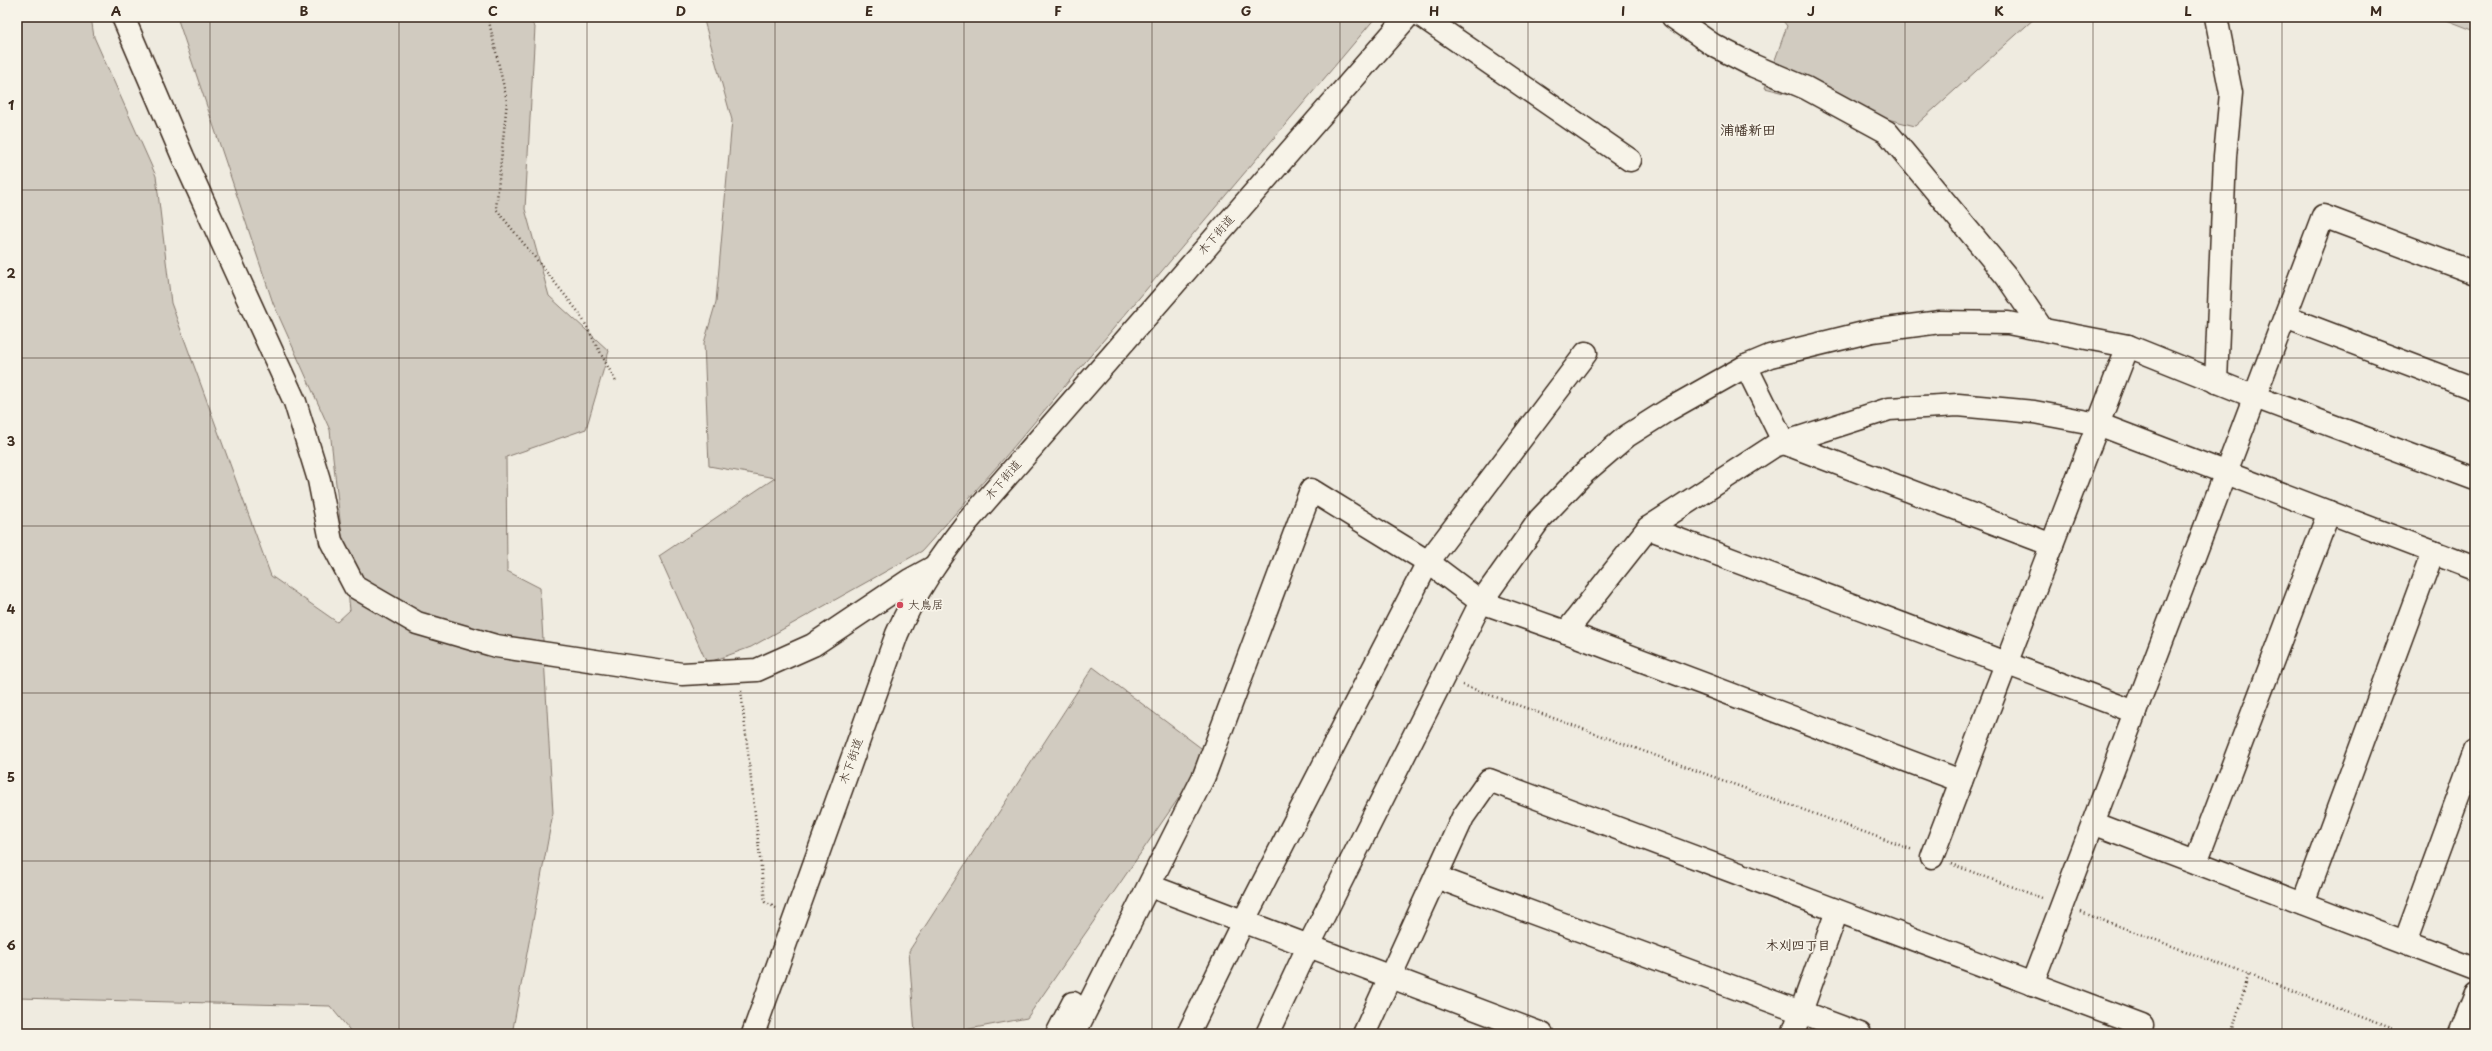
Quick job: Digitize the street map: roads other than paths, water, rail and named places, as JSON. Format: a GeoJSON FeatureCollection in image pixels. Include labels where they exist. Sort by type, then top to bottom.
{"type":"FeatureCollection","features":[{"type":"Feature","properties":{"kind":"street"},"geometry":{"type":"LineString","coordinates":[[123,17],[183,157],[295,402],[319,480],[331,541],[355,587],[417,623],[496,646],[682,674],[757,670],[813,645],[910,580],[932,568]]}},
{"type":"Feature","properties":{"kind":"street","name":"木下街道"},"geometry":{"type":"LineString","coordinates":[[752,1034],[897,634],[911,602],[932,568],[968,521],[1407,17]]}},
{"type":"Feature","properties":{"kind":"street"},"geometry":{"type":"LineString","coordinates":[[1423,17],[1630,160]]}},
{"type":"Feature","properties":{"kind":"street"},"geometry":{"type":"LineString","coordinates":[[1673,17],[1713,45],[1754,66],[1806,88],[1887,132],[2007,277],[2042,329]]}},
{"type":"Feature","properties":{"kind":"street"},"geometry":{"type":"LineString","coordinates":[[2216,17],[2231,93],[2225,156],[2216,382]]}},
{"type":"Feature","properties":{"kind":"street"},"geometry":{"type":"LineString","coordinates":[[2032,984],[2323,216],[2475,273]]}},
{"type":"Feature","properties":{"kind":"street"},"geometry":{"type":"LineString","coordinates":[[2285,317],[2475,389]]}},
{"type":"Feature","properties":{"kind":"street"},"geometry":{"type":"LineString","coordinates":[[1267,1034],[1308,947],[1481,602],[1540,519],[1584,473],[1627,436],[1668,410],[1746,366],[1770,356],[1872,331],[1940,322],[2008,324],[2042,329],[2128,346],[2255,397],[2475,479]]}},
{"type":"Feature","properties":{"kind":"street"},"geometry":{"type":"LineString","coordinates":[[1932,857],[2128,346]]}},
{"type":"Feature","properties":{"kind":"street"},"geometry":{"type":"LineString","coordinates":[[1188,1034],[1243,922],[1428,562],[1586,353]]}},
{"type":"Feature","properties":{"kind":"street"},"geometry":{"type":"LineString","coordinates":[[1746,366],[1784,443],[2052,545]]}},
{"type":"Feature","properties":{"kind":"street"},"geometry":{"type":"LineString","coordinates":[[1566,632],[1648,528],[1774,446],[1889,409],[1958,405],[2034,412],[2098,424],[2475,568]]}},
{"type":"Feature","properties":{"kind":"street"},"geometry":{"type":"LineString","coordinates":[[1074,1034],[1150,886],[1204,776],[1311,490],[1428,562],[1481,602],[1566,632],[1962,781]]}},
{"type":"Feature","properties":{"kind":"street"},"geometry":{"type":"LineString","coordinates":[[2196,862],[2329,512]]}},
{"type":"Feature","properties":{"kind":"street"},"geometry":{"type":"LineString","coordinates":[[1648,528],[2006,665],[2135,712]]}},
{"type":"Feature","properties":{"kind":"street"},"geometry":{"type":"LineString","coordinates":[[2303,903],[2433,552]]}},
{"type":"Feature","properties":{"kind":"street"},"geometry":{"type":"LineString","coordinates":[[2405,942],[2475,751]]}},
{"type":"Feature","properties":{"kind":"street"},"geometry":{"type":"LineString","coordinates":[[1364,1034],[1463,818],[1489,780],[2142,1025],[2139,1034]]}},
{"type":"Feature","properties":{"kind":"street"},"geometry":{"type":"LineString","coordinates":[[1057,1034],[1151,852],[1181,802],[1194,798]]}},
{"type":"Feature","properties":{"kind":"street"},"geometry":{"type":"LineString","coordinates":[[2093,823],[2475,969]]}},
{"type":"Feature","properties":{"kind":"street"},"geometry":{"type":"LineString","coordinates":[[1436,877],[1860,1034]]}},
{"type":"Feature","properties":{"kind":"street"},"geometry":{"type":"LineString","coordinates":[[1150,886],[1389,978],[1542,1034]]}},
{"type":"Feature","properties":{"kind":"street"},"geometry":{"type":"LineString","coordinates":[[1793,1034],[1837,911]]}},
{"type":"Feature","properties":{"kind":"street"},"geometry":{"type":"LineString","coordinates":[[2459,1034],[2475,994]]}},
{"type":"Feature","properties":{"kind":"place","name":"大鳥居"},"geometry":{"type":"Point","coordinates":[900,605]}},
{"type":"Feature","properties":{"kind":"district","name":"浦幡新田"},"geometry":{"type":"Point","coordinates":[1748,130]}},
{"type":"Feature","properties":{"kind":"district","name":"木刈四丁目"},"geometry":{"type":"Point","coordinates":[1798,945]}}]}
